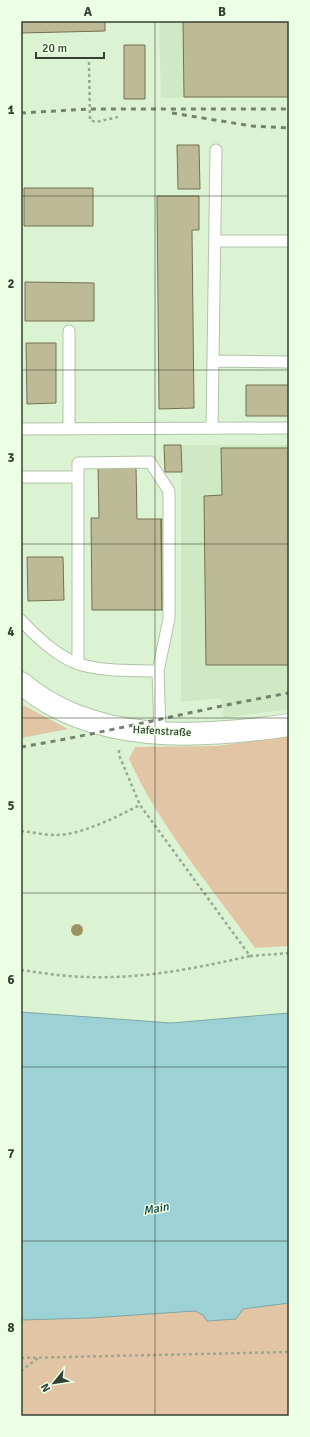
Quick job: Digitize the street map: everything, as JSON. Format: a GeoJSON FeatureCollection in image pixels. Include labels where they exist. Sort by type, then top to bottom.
{"type":"FeatureCollection","features":[{"type":"Feature","properties":{"kind":"street","name":"Hafenstraße"},"geometry":{"type":"LineString","coordinates":[[22,686],[57,707],[76,716],[117,728],[140,732],[228,733],[289,725]]}},
{"type":"Feature","properties":{"kind":"lane"},"geometry":{"type":"LineString","coordinates":[[212,428],[216,150]]}},
{"type":"Feature","properties":{"kind":"lane"},"geometry":{"type":"LineString","coordinates":[[215,241],[289,241]]}},
{"type":"Feature","properties":{"kind":"lane"},"geometry":{"type":"LineString","coordinates":[[69,331],[69,429]]}},
{"type":"Feature","properties":{"kind":"lane"},"geometry":{"type":"LineString","coordinates":[[214,361],[289,362]]}},
{"type":"Feature","properties":{"kind":"lane"},"geometry":{"type":"LineString","coordinates":[[21,429],[289,428]]}},
{"type":"Feature","properties":{"kind":"lane"},"geometry":{"type":"LineString","coordinates":[[78,664],[78,463],[150,462],[169,491],[169,619],[158,671],[160,732]]}},
{"type":"Feature","properties":{"kind":"lane"},"geometry":{"type":"LineString","coordinates":[[21,477],[78,477]]}},
{"type":"Feature","properties":{"kind":"lane"},"geometry":{"type":"LineString","coordinates":[[21,620],[48,647],[78,664],[109,670],[158,671]]}},
{"type":"Feature","properties":{"kind":"path"},"geometry":{"type":"LineString","coordinates":[[89,62],[90,120],[96,122],[118,117]]}},
{"type":"Feature","properties":{"kind":"path"},"geometry":{"type":"LineString","coordinates":[[117,728],[119,755],[140,805],[250,956]]}},
{"type":"Feature","properties":{"kind":"path"},"geometry":{"type":"LineString","coordinates":[[21,831],[56,835],[62,834],[89,828],[140,805]]}},
{"type":"Feature","properties":{"kind":"path"},"geometry":{"type":"LineString","coordinates":[[21,970],[88,977],[146,975],[173,972],[250,956],[289,953]]}},
{"type":"Feature","properties":{"kind":"path"},"geometry":{"type":"LineString","coordinates":[[21,1358],[289,1352]]}},
{"type":"Feature","properties":{"kind":"path"},"geometry":{"type":"LineString","coordinates":[[21,1371],[39,1358]]}},
{"type":"Feature","properties":{"kind":"shaded area"},"geometry":{"type":"Polygon","coordinates":[[[159,21],[289,21],[289,97],[161,98],[159,21]]]}},
{"type":"Feature","properties":{"kind":"shaded area"},"geometry":{"type":"Polygon","coordinates":[[[181,445],[289,445],[289,709],[224,718],[221,698],[181,702],[181,445]]]}},
{"type":"Feature","properties":{"kind":"shaded area"},"geometry":{"type":"Polygon","coordinates":[[[23,705],[68,729],[21,738],[21,709],[23,705]]]}},
{"type":"Feature","properties":{"kind":"shaded area"},"geometry":{"type":"Polygon","coordinates":[[[289,736],[289,946],[255,948],[171,833],[129,759],[135,747],[217,746],[289,736]]]}},
{"type":"Feature","properties":{"kind":"shaded area"},"geometry":{"type":"Polygon","coordinates":[[[289,1303],[289,1416],[21,1416],[21,1320],[90,1318],[195,1311],[203,1315],[208,1321],[235,1319],[243,1309],[289,1303]]]}},
{"type":"Feature","properties":{"kind":"water","name":"Main"},"geometry":{"type":"Polygon","coordinates":[[[21,1012],[171,1023],[289,1013],[289,1303],[243,1309],[236,1319],[207,1321],[203,1315],[195,1311],[90,1318],[21,1320],[21,1012]]]}},
{"type":"Feature","properties":{"kind":"building"},"geometry":{"type":"Polygon","coordinates":[[[21,21],[105,21],[105,31],[21,33],[21,21]]]}},
{"type":"Feature","properties":{"kind":"building"},"geometry":{"type":"Polygon","coordinates":[[[183,21],[289,21],[289,97],[184,97],[183,21]]]}},
{"type":"Feature","properties":{"kind":"building"},"geometry":{"type":"Polygon","coordinates":[[[124,45],[145,45],[145,99],[124,99],[124,45]]]}},
{"type":"Feature","properties":{"kind":"building"},"geometry":{"type":"Polygon","coordinates":[[[177,145],[199,145],[200,189],[178,189],[177,145]]]}},
{"type":"Feature","properties":{"kind":"building"},"geometry":{"type":"Polygon","coordinates":[[[24,188],[93,188],[93,226],[24,226],[24,188]]]}},
{"type":"Feature","properties":{"kind":"building"},"geometry":{"type":"Polygon","coordinates":[[[157,196],[199,196],[199,230],[192,230],[194,408],[159,409],[157,196]]]}},
{"type":"Feature","properties":{"kind":"building"},"geometry":{"type":"Polygon","coordinates":[[[25,282],[94,283],[94,321],[25,321],[25,282]]]}},
{"type":"Feature","properties":{"kind":"building"},"geometry":{"type":"Polygon","coordinates":[[[26,343],[56,343],[56,403],[27,404],[26,343]]]}},
{"type":"Feature","properties":{"kind":"building"},"geometry":{"type":"Polygon","coordinates":[[[246,385],[289,385],[289,416],[246,416],[246,385]]]}},
{"type":"Feature","properties":{"kind":"building"},"geometry":{"type":"Polygon","coordinates":[[[164,445],[181,445],[182,472],[165,472],[164,445]]]}},
{"type":"Feature","properties":{"kind":"building"},"geometry":{"type":"Polygon","coordinates":[[[221,448],[289,448],[289,665],[206,665],[204,496],[222,495],[221,448]]]}},
{"type":"Feature","properties":{"kind":"building"},"geometry":{"type":"Polygon","coordinates":[[[98,467],[136,467],[137,519],[161,519],[162,610],[92,610],[91,518],[99,518],[98,467]]]}},
{"type":"Feature","properties":{"kind":"building"},"geometry":{"type":"Polygon","coordinates":[[[171,518],[171,610],[162,610],[161,519],[171,518]]]}},
{"type":"Feature","properties":{"kind":"building"},"geometry":{"type":"Polygon","coordinates":[[[27,557],[63,557],[64,600],[28,601],[27,557]]]}},
{"type":"Feature","properties":{"kind":"railway"},"geometry":{"type":"LineString","coordinates":[[21,113],[89,109],[289,109]]}},
{"type":"Feature","properties":{"kind":"railway"},"geometry":{"type":"LineString","coordinates":[[172,113],[252,126],[289,128]]}},
{"type":"Feature","properties":{"kind":"railway"},"geometry":{"type":"LineString","coordinates":[[21,747],[289,693]]}}]}
